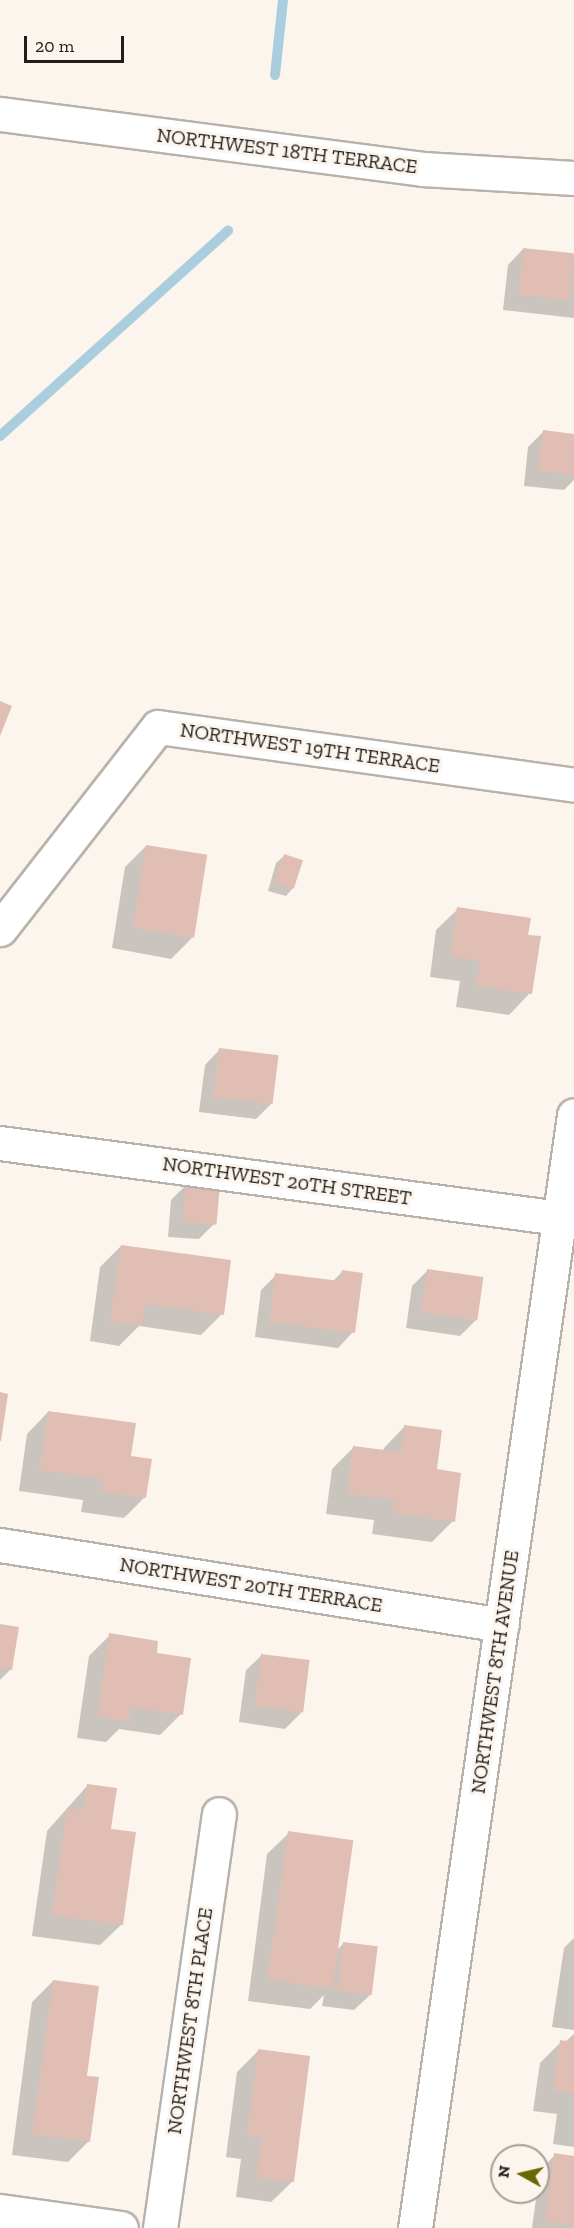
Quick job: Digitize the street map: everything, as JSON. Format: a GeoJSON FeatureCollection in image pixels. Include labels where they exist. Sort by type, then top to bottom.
{"type":"FeatureCollection","features":[{"type":"Feature","properties":{"kind":"street","name":"NORTHWEST 18TH TERRACE"},"geometry":{"type":"LineString","coordinates":[[0,114],[423,169],[574,178]]}},
{"type":"Feature","properties":{"kind":"street","name":"NORTHWEST 19TH TERRACE"},"geometry":{"type":"LineString","coordinates":[[0,929],[158,727],[574,785]]}},
{"type":"Feature","properties":{"kind":"street","name":"NORTHWEST 8TH AVENUE"},"geometry":{"type":"LineString","coordinates":[[415,2228],[502,1626],[567,1220],[574,1115]]}},
{"type":"Feature","properties":{"kind":"street","name":"NORTHWEST 20TH STREET"},"geometry":{"type":"LineString","coordinates":[[0,1143],[567,1220]]}},
{"type":"Feature","properties":{"kind":"street","name":"NORTHWEST 20TH TERRACE"},"geometry":{"type":"LineString","coordinates":[[0,1545],[502,1626]]}},
{"type":"Feature","properties":{"kind":"street","name":"NORTHWEST 8TH PLACE"},"geometry":{"type":"LineString","coordinates":[[160,2228],[219,1814]]}},
{"type":"Feature","properties":{"kind":"street"},"geometry":{"type":"LineString","coordinates":[[0,2211],[121,2228]]}},
{"type":"Feature","properties":{"kind":"building"},"geometry":{"type":"Polygon","coordinates":[[[523,248],[574,253],[569,300],[518,295],[523,248]]]}},
{"type":"Feature","properties":{"kind":"building"},"geometry":{"type":"Polygon","coordinates":[[[543,430],[574,434],[574,475],[538,471],[543,430]]]}},
{"type":"Feature","properties":{"kind":"building"},"geometry":{"type":"Polygon","coordinates":[[[0,701],[12,706],[0,736],[0,701]]]}},
{"type":"Feature","properties":{"kind":"building"},"geometry":{"type":"Polygon","coordinates":[[[146,845],[207,855],[194,938],[133,928],[146,845]]]}},
{"type":"Feature","properties":{"kind":"building"},"geometry":{"type":"Polygon","coordinates":[[[284,854],[303,860],[294,889],[275,883],[284,854]]]}},
{"type":"Feature","properties":{"kind":"building"},"geometry":{"type":"Polygon","coordinates":[[[457,907],[531,918],[528,935],[541,936],[532,994],[476,986],[480,961],[450,956],[457,907]]]}},
{"type":"Feature","properties":{"kind":"building"},"geometry":{"type":"Polygon","coordinates":[[[219,1048],[279,1055],[273,1104],[213,1097],[219,1048]]]}},
{"type":"Feature","properties":{"kind":"building"},"geometry":{"type":"Polygon","coordinates":[[[186,1183],[220,1186],[216,1225],[183,1222],[186,1183]]]}},
{"type":"Feature","properties":{"kind":"building"},"geometry":{"type":"Polygon","coordinates":[[[121,1245],[231,1260],[224,1315],[145,1304],[142,1325],[110,1321],[121,1245]]]}},
{"type":"Feature","properties":{"kind":"building"},"geometry":{"type":"Polygon","coordinates":[[[427,1269],[483,1277],[477,1321],[421,1313],[427,1269]]]}},
{"type":"Feature","properties":{"kind":"building"},"geometry":{"type":"Polygon","coordinates":[[[342,1270],[363,1273],[355,1333],[269,1322],[275,1273],[340,1281],[342,1270]]]}},
{"type":"Feature","properties":{"kind":"building"},"geometry":{"type":"Polygon","coordinates":[[[0,1392],[8,1394],[1,1441],[0,1441],[0,1392]]]}},
{"type":"Feature","properties":{"kind":"building"},"geometry":{"type":"Polygon","coordinates":[[[48,1411],[136,1423],[131,1456],[152,1459],[146,1498],[102,1492],[103,1479],[39,1470],[48,1411]]]}},
{"type":"Feature","properties":{"kind":"building"},"geometry":{"type":"Polygon","coordinates":[[[404,1425],[442,1430],[437,1469],[461,1473],[455,1522],[392,1513],[394,1500],[347,1493],[353,1446],[401,1452],[404,1425]]]}},
{"type":"Feature","properties":{"kind":"building"},"geometry":{"type":"Polygon","coordinates":[[[0,1624],[19,1627],[12,1670],[0,1668],[0,1624]]]}},
{"type":"Feature","properties":{"kind":"building"},"geometry":{"type":"Polygon","coordinates":[[[109,1633],[158,1641],[157,1653],[191,1658],[183,1715],[131,1707],[129,1722],[97,1717],[109,1633]]]}},
{"type":"Feature","properties":{"kind":"building"},"geometry":{"type":"Polygon","coordinates":[[[261,1654],[310,1660],[303,1713],[255,1707],[261,1654]]]}},
{"type":"Feature","properties":{"kind":"building"},"geometry":{"type":"Polygon","coordinates":[[[87,1784],[117,1788],[111,1829],[136,1832],[123,1925],[52,1915],[67,1808],[83,1810],[87,1784]]]}},
{"type":"Feature","properties":{"kind":"building"},"geometry":{"type":"Polygon","coordinates":[[[288,1831],[353,1840],[332,1989],[267,1980],[288,1831]]]}},
{"type":"Feature","properties":{"kind":"building"},"geometry":{"type":"Polygon","coordinates":[[[343,1942],[378,1946],[372,1995],[337,1991],[343,1942]]]}},
{"type":"Feature","properties":{"kind":"building"},"geometry":{"type":"Polygon","coordinates":[[[53,1980],[99,1986],[87,2076],[99,2077],[90,2142],[32,2134],[53,1980]]]}},
{"type":"Feature","properties":{"kind":"building"},"geometry":{"type":"Polygon","coordinates":[[[560,2040],[574,2042],[574,2093],[553,2090],[560,2040]]]}},
{"type":"Feature","properties":{"kind":"building"},"geometry":{"type":"Polygon","coordinates":[[[258,2049],[310,2056],[294,2182],[256,2177],[262,2138],[247,2136],[258,2049]]]}},
{"type":"Feature","properties":{"kind":"building"},"geometry":{"type":"Polygon","coordinates":[[[554,2153],[574,2156],[574,2225],[545,2221],[547,2204],[550,2204],[554,2153]]]}},
{"type":"Feature","properties":{"kind":"waterway"},"geometry":{"type":"LineString","coordinates":[[275,75],[283,0]]}},
{"type":"Feature","properties":{"kind":"waterway"},"geometry":{"type":"LineString","coordinates":[[0,436],[228,231]]}}]}
